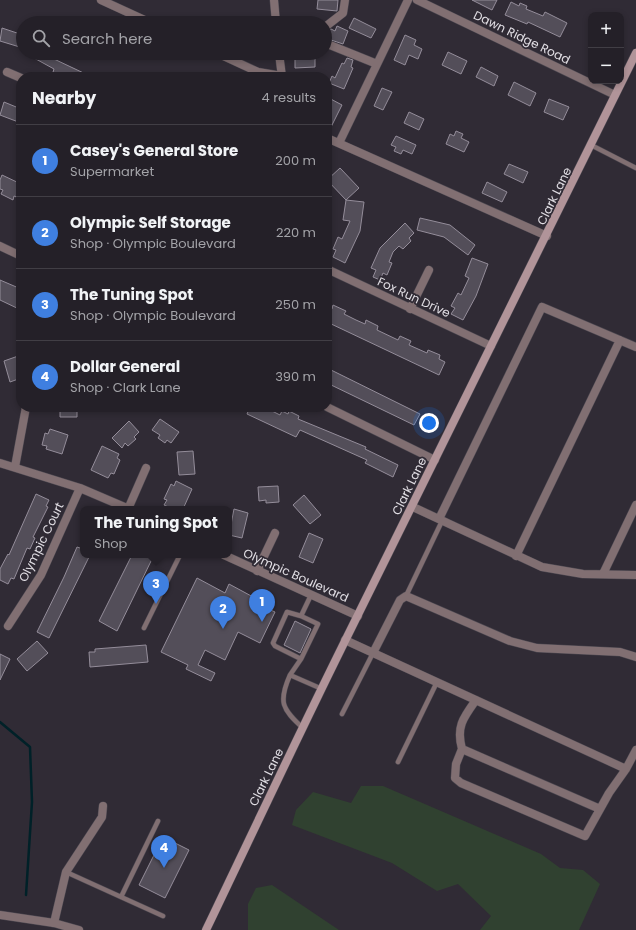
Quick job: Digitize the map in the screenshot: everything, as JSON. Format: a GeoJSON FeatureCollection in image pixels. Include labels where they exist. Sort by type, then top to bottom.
{"type":"FeatureCollection","features":[{"type":"Feature","properties":{"kind":"main road","name":"Clark Lane"},"geometry":{"type":"LineString","coordinates":[[206,930],[345,640],[547,236],[636,53]]}},
{"type":"Feature","properties":{"kind":"street"},"geometry":{"type":"LineString","coordinates":[[101,0],[136,16]]}},
{"type":"Feature","properties":{"kind":"street"},"geometry":{"type":"LineString","coordinates":[[274,0],[275,16]]}},
{"type":"Feature","properties":{"kind":"street"},"geometry":{"type":"LineString","coordinates":[[332,22],[343,13],[346,0]]}},
{"type":"Feature","properties":{"kind":"street"},"geometry":{"type":"LineString","coordinates":[[339,143],[408,0]]}},
{"type":"Feature","properties":{"kind":"street","name":"Dawn Ridge Road"},"geometry":{"type":"LineString","coordinates":[[417,0],[616,96]]}},
{"type":"Feature","properties":{"kind":"street"},"geometry":{"type":"LineString","coordinates":[[332,46],[377,64]]}},
{"type":"Feature","properties":{"kind":"street"},"geometry":{"type":"LineString","coordinates":[[232,60],[258,72]]}},
{"type":"Feature","properties":{"kind":"street"},"geometry":{"type":"LineString","coordinates":[[280,60],[281,72]]}},
{"type":"Feature","properties":{"kind":"street"},"geometry":{"type":"LineString","coordinates":[[7,72],[16,76]]}},
{"type":"Feature","properties":{"kind":"street"},"geometry":{"type":"LineString","coordinates":[[332,140],[547,236]]}},
{"type":"Feature","properties":{"kind":"street"},"geometry":{"type":"LineString","coordinates":[[0,246],[16,254]]}},
{"type":"Feature","properties":{"kind":"street"},"geometry":{"type":"LineString","coordinates":[[410,309],[429,270]]}},
{"type":"Feature","properties":{"kind":"street","name":"Fox Run Drive"},"geometry":{"type":"LineString","coordinates":[[332,271],[491,346]]}},
{"type":"Feature","properties":{"kind":"street"},"geometry":{"type":"LineString","coordinates":[[440,520],[542,306],[636,347]]}},
{"type":"Feature","properties":{"kind":"street"},"geometry":{"type":"LineString","coordinates":[[516,556],[620,340]]}},
{"type":"Feature","properties":{"kind":"street"},"geometry":{"type":"LineString","coordinates":[[332,409],[435,460]]}},
{"type":"Feature","properties":{"kind":"street"},"geometry":{"type":"LineString","coordinates":[[15,467],[25,412]]}},
{"type":"Feature","properties":{"kind":"street"},"geometry":{"type":"LineString","coordinates":[[0,463],[80,488],[121,506]]}},
{"type":"Feature","properties":{"kind":"street"},"geometry":{"type":"LineString","coordinates":[[129,506],[146,468]]}},
{"type":"Feature","properties":{"kind":"street","name":"Olympic Court"},"geometry":{"type":"LineString","coordinates":[[8,626],[41,575],[80,488]]}},
{"type":"Feature","properties":{"kind":"street"},"geometry":{"type":"LineString","coordinates":[[603,574],[636,504]]}},
{"type":"Feature","properties":{"kind":"street"},"geometry":{"type":"LineString","coordinates":[[412,507],[542,567],[583,574],[636,575]]}},
{"type":"Feature","properties":{"kind":"street"},"geometry":{"type":"LineString","coordinates":[[257,571],[275,533]]}},
{"type":"Feature","properties":{"kind":"street","name":"Olympic Boulevard"},"geometry":{"type":"LineString","coordinates":[[230,558],[358,616]]}},
{"type":"Feature","properties":{"kind":"street"},"geometry":{"type":"LineString","coordinates":[[373,653],[400,600],[406,596],[510,640],[537,648],[620,652],[636,656]]}},
{"type":"Feature","properties":{"kind":"street"},"geometry":{"type":"LineString","coordinates":[[345,640],[626,769]]}},
{"type":"Feature","properties":{"kind":"street"},"geometry":{"type":"LineString","coordinates":[[476,700],[463,717],[458,735],[462,749],[456,764],[455,778],[461,783],[585,836],[636,750]]}},
{"type":"Feature","properties":{"kind":"street"},"geometry":{"type":"LineString","coordinates":[[462,749],[600,809]]}},
{"type":"Feature","properties":{"kind":"street"},"geometry":{"type":"LineString","coordinates":[[54,923],[66,872],[102,817],[103,806]]}},
{"type":"Feature","properties":{"kind":"street"},"geometry":{"type":"LineString","coordinates":[[0,915],[54,923],[79,930]]}},
{"type":"Feature","properties":{"kind":"lane"},"geometry":{"type":"LineString","coordinates":[[591,145],[636,168]]}},
{"type":"Feature","properties":{"kind":"lane"},"geometry":{"type":"LineString","coordinates":[[406,596],[440,520]]}},
{"type":"Feature","properties":{"kind":"lane"},"geometry":{"type":"LineString","coordinates":[[144,628],[179,558]]}},
{"type":"Feature","properties":{"kind":"lane"},"geometry":{"type":"LineString","coordinates":[[301,616],[311,595]]}},
{"type":"Feature","properties":{"kind":"lane"},"geometry":{"type":"LineString","coordinates":[[301,659],[274,646],[273,643],[287,612],[301,616],[318,624],[301,659],[290,675],[285,687],[283,703],[288,715],[303,728]]}},
{"type":"Feature","properties":{"kind":"lane"},"geometry":{"type":"LineString","coordinates":[[342,714],[373,653]]}},
{"type":"Feature","properties":{"kind":"lane"},"geometry":{"type":"LineString","coordinates":[[290,675],[322,689]]}},
{"type":"Feature","properties":{"kind":"lane"},"geometry":{"type":"LineString","coordinates":[[398,762],[437,682]]}},
{"type":"Feature","properties":{"kind":"lane"},"geometry":{"type":"LineString","coordinates":[[121,896],[158,821]]}},
{"type":"Feature","properties":{"kind":"lane"},"geometry":{"type":"LineString","coordinates":[[66,872],[163,916]]}},
{"type":"Feature","properties":{"kind":"green space"},"geometry":{"type":"Polygon","coordinates":[[[361,786],[383,786],[541,854],[560,868],[583,870],[600,884],[579,930],[480,930],[491,916],[458,884],[437,891],[392,863],[292,825],[296,810],[313,792],[351,803],[361,786]]]}},
{"type":"Feature","properties":{"kind":"green space"},"geometry":{"type":"Polygon","coordinates":[[[272,885],[339,930],[248,930],[248,904],[256,888],[272,885]]]}},
{"type":"Feature","properties":{"kind":"building"},"geometry":{"type":"Polygon","coordinates":[[[318,0],[338,0],[337,11],[317,9],[318,0]]]}},
{"type":"Feature","properties":{"kind":"building"},"geometry":{"type":"Polygon","coordinates":[[[472,0],[497,0],[492,10],[472,0]]]}},
{"type":"Feature","properties":{"kind":"building"},"geometry":{"type":"Polygon","coordinates":[[[511,2],[519,6],[520,3],[527,6],[526,9],[543,16],[545,12],[567,23],[560,37],[528,22],[527,24],[505,15],[511,2]]]}},
{"type":"Feature","properties":{"kind":"building"},"geometry":{"type":"Polygon","coordinates":[[[354,18],[376,29],[371,38],[349,28],[354,18]]]}},
{"type":"Feature","properties":{"kind":"building"},"geometry":{"type":"Polygon","coordinates":[[[337,26],[348,31],[343,44],[332,40],[332,30],[335,31],[337,26]]]}},
{"type":"Feature","properties":{"kind":"building"},"geometry":{"type":"Polygon","coordinates":[[[2,28],[16,33],[16,46],[0,41],[2,28]]]}},
{"type":"Feature","properties":{"kind":"building"},"geometry":{"type":"Polygon","coordinates":[[[405,35],[416,40],[414,45],[422,49],[418,59],[409,55],[405,65],[394,60],[405,35]]]}},
{"type":"Feature","properties":{"kind":"building"},"geometry":{"type":"Polygon","coordinates":[[[448,52],[467,61],[461,74],[442,65],[448,52]]]}},
{"type":"Feature","properties":{"kind":"building"},"geometry":{"type":"Polygon","coordinates":[[[347,58],[353,60],[351,67],[353,68],[344,89],[332,84],[332,76],[335,78],[342,63],[344,64],[347,58]]]}},
{"type":"Feature","properties":{"kind":"building"},"geometry":{"type":"Polygon","coordinates":[[[38,60],[56,60],[81,72],[53,72],[54,69],[38,60]]]}},
{"type":"Feature","properties":{"kind":"building"},"geometry":{"type":"Polygon","coordinates":[[[295,60],[315,60],[315,67],[295,68],[295,60]]]}},
{"type":"Feature","properties":{"kind":"building"},"geometry":{"type":"Polygon","coordinates":[[[481,67],[498,76],[494,86],[476,77],[481,67]]]}},
{"type":"Feature","properties":{"kind":"building"},"geometry":{"type":"Polygon","coordinates":[[[514,82],[536,93],[530,106],[508,95],[514,82]]]}},
{"type":"Feature","properties":{"kind":"building"},"geometry":{"type":"Polygon","coordinates":[[[382,88],[392,92],[383,110],[374,106],[382,88]]]}},
{"type":"Feature","properties":{"kind":"building"},"geometry":{"type":"Polygon","coordinates":[[[549,99],[569,107],[563,120],[544,112],[549,99]]]}},
{"type":"Feature","properties":{"kind":"building"},"geometry":{"type":"Polygon","coordinates":[[[332,100],[342,105],[332,125],[332,100]]]}},
{"type":"Feature","properties":{"kind":"building"},"geometry":{"type":"Polygon","coordinates":[[[4,102],[16,107],[16,121],[0,115],[4,102]]]}},
{"type":"Feature","properties":{"kind":"building"},"geometry":{"type":"Polygon","coordinates":[[[409,112],[424,119],[419,130],[404,123],[409,112]]]}},
{"type":"Feature","properties":{"kind":"building"},"geometry":{"type":"Polygon","coordinates":[[[456,131],[463,134],[461,138],[469,142],[464,152],[446,144],[450,134],[454,136],[456,131]]]}},
{"type":"Feature","properties":{"kind":"building"},"geometry":{"type":"Polygon","coordinates":[[[396,136],[416,145],[412,154],[403,150],[401,154],[394,151],[396,147],[391,145],[396,136]]]}},
{"type":"Feature","properties":{"kind":"building"},"geometry":{"type":"Polygon","coordinates":[[[509,164],[528,172],[523,183],[504,174],[509,164]]]}},
{"type":"Feature","properties":{"kind":"building"},"geometry":{"type":"Polygon","coordinates":[[[340,168],[359,188],[346,200],[332,185],[332,175],[340,168]]]}},
{"type":"Feature","properties":{"kind":"building"},"geometry":{"type":"Polygon","coordinates":[[[2,175],[16,182],[16,197],[14,196],[13,200],[1,194],[3,190],[0,189],[0,180],[2,175]]]}},
{"type":"Feature","properties":{"kind":"building"},"geometry":{"type":"Polygon","coordinates":[[[487,182],[507,192],[502,202],[482,193],[487,182]]]}},
{"type":"Feature","properties":{"kind":"building"},"geometry":{"type":"Polygon","coordinates":[[[346,200],[364,202],[360,231],[345,263],[333,257],[336,250],[333,249],[338,237],[342,239],[350,221],[343,220],[346,200]]]}},
{"type":"Feature","properties":{"kind":"building"},"geometry":{"type":"Polygon","coordinates":[[[420,218],[450,225],[475,245],[468,255],[444,237],[417,230],[420,218]]]}},
{"type":"Feature","properties":{"kind":"building"},"geometry":{"type":"Polygon","coordinates":[[[405,223],[414,233],[409,238],[411,241],[403,249],[399,246],[393,252],[389,262],[392,263],[387,275],[383,273],[380,280],[373,277],[376,270],[371,268],[380,248],[405,223]]]}},
{"type":"Feature","properties":{"kind":"building"},"geometry":{"type":"Polygon","coordinates":[[[472,258],[488,264],[476,296],[463,320],[451,314],[455,308],[451,306],[458,293],[461,295],[469,278],[465,276],[472,258]]]}},
{"type":"Feature","properties":{"kind":"building"},"geometry":{"type":"Polygon","coordinates":[[[0,280],[16,287],[16,308],[0,300],[0,280]]]}},
{"type":"Feature","properties":{"kind":"building"},"geometry":{"type":"Polygon","coordinates":[[[333,305],[346,311],[344,314],[356,320],[365,324],[366,320],[378,326],[377,330],[398,340],[400,336],[411,341],[409,345],[427,353],[428,350],[440,355],[439,359],[445,362],[439,375],[332,324],[333,305]]]}},
{"type":"Feature","properties":{"kind":"building"},"geometry":{"type":"Polygon","coordinates":[[[16,357],[16,380],[10,382],[4,361],[16,357]]]}},
{"type":"Feature","properties":{"kind":"building"},"geometry":{"type":"Polygon","coordinates":[[[332,370],[420,414],[414,425],[332,385],[332,370]]]}},
{"type":"Feature","properties":{"kind":"building"},"geometry":{"type":"Polygon","coordinates":[[[60,412],[77,412],[77,417],[60,417],[60,412]]]}},
{"type":"Feature","properties":{"kind":"building"},"geometry":{"type":"Polygon","coordinates":[[[248,412],[274,412],[280,415],[282,412],[288,414],[289,412],[291,412],[299,416],[298,419],[366,447],[365,449],[398,465],[393,477],[365,463],[367,460],[300,430],[296,437],[247,414],[248,412]]]}},
{"type":"Feature","properties":{"kind":"building"},"geometry":{"type":"Polygon","coordinates":[[[160,419],[179,432],[171,443],[167,440],[165,443],[158,438],[160,435],[152,430],[160,419]]]}},
{"type":"Feature","properties":{"kind":"building"},"geometry":{"type":"Polygon","coordinates":[[[129,421],[139,432],[134,437],[136,439],[128,446],[125,443],[122,448],[112,438],[129,421]]]}},
{"type":"Feature","properties":{"kind":"building"},"geometry":{"type":"Polygon","coordinates":[[[50,429],[68,435],[62,454],[46,449],[47,446],[42,445],[45,433],[48,434],[50,429]]]}},
{"type":"Feature","properties":{"kind":"building"},"geometry":{"type":"Polygon","coordinates":[[[102,446],[119,454],[117,458],[120,460],[114,474],[111,473],[108,478],[91,470],[102,446]]]}},
{"type":"Feature","properties":{"kind":"building"},"geometry":{"type":"Polygon","coordinates":[[[193,451],[195,474],[179,475],[177,452],[193,451]]]}},
{"type":"Feature","properties":{"kind":"building"},"geometry":{"type":"Polygon","coordinates":[[[176,481],[192,489],[184,506],[164,505],[167,500],[164,499],[171,484],[174,486],[176,481]]]}},
{"type":"Feature","properties":{"kind":"building"},"geometry":{"type":"Polygon","coordinates":[[[278,486],[279,502],[266,503],[266,500],[259,501],[258,487],[278,486]]]}},
{"type":"Feature","properties":{"kind":"building"},"geometry":{"type":"Polygon","coordinates":[[[36,494],[49,500],[46,506],[48,507],[33,537],[35,538],[30,549],[27,548],[14,579],[11,578],[8,584],[0,580],[0,569],[8,554],[9,555],[36,494]]]}},
{"type":"Feature","properties":{"kind":"building"},"geometry":{"type":"Polygon","coordinates":[[[304,495],[321,515],[310,524],[293,505],[304,495]]]}},
{"type":"Feature","properties":{"kind":"building"},"geometry":{"type":"Polygon","coordinates":[[[234,509],[248,513],[242,538],[232,536],[232,519],[234,509]]]}},
{"type":"Feature","properties":{"kind":"building"},"geometry":{"type":"Polygon","coordinates":[[[309,533],[323,539],[313,563],[299,557],[309,533]]]}},
{"type":"Feature","properties":{"kind":"building"},"geometry":{"type":"Polygon","coordinates":[[[77,547],[80,548],[80,558],[89,558],[49,638],[37,632],[77,547]]]}},
{"type":"Feature","properties":{"kind":"building"},"geometry":{"type":"Polygon","coordinates":[[[130,558],[153,558],[117,631],[99,621],[130,558]]]}},
{"type":"Feature","properties":{"kind":"building"},"geometry":{"type":"Polygon","coordinates":[[[197,578],[225,593],[229,584],[255,598],[253,602],[275,612],[260,643],[238,632],[225,660],[205,650],[198,665],[215,673],[211,681],[186,669],[188,665],[161,652],[197,578]]]}},
{"type":"Feature","properties":{"kind":"building"},"geometry":{"type":"Polygon","coordinates":[[[295,621],[311,629],[300,653],[284,645],[295,621]]]}},
{"type":"Feature","properties":{"kind":"building"},"geometry":{"type":"Polygon","coordinates":[[[37,641],[48,653],[27,671],[17,659],[37,641]]]}},
{"type":"Feature","properties":{"kind":"building"},"geometry":{"type":"Polygon","coordinates":[[[146,645],[148,662],[90,667],[89,652],[95,652],[95,649],[146,645]]]}},
{"type":"Feature","properties":{"kind":"building"},"geometry":{"type":"Polygon","coordinates":[[[0,654],[10,659],[0,680],[0,654]]]}},
{"type":"Feature","properties":{"kind":"building"},"geometry":{"type":"Polygon","coordinates":[[[163,837],[189,850],[165,898],[139,885],[163,837]]]}},
{"type":"Feature","properties":{"kind":"waterway"},"geometry":{"type":"LineString","coordinates":[[0,722],[30,747],[32,802],[26,895]]}},
{"type":"Feature","properties":{"kind":"place","name":"The Tuning Spot"},"geometry":{"type":"Point","coordinates":[156,604]}},
{"type":"Feature","properties":{"kind":"place","name":"Casey's General Store"},"geometry":{"type":"Point","coordinates":[262,622]}},
{"type":"Feature","properties":{"kind":"place","name":"Olympic Self Storage"},"geometry":{"type":"Point","coordinates":[223,629]}},
{"type":"Feature","properties":{"kind":"place","name":"Dollar General"},"geometry":{"type":"Point","coordinates":[164,868]}}]}
